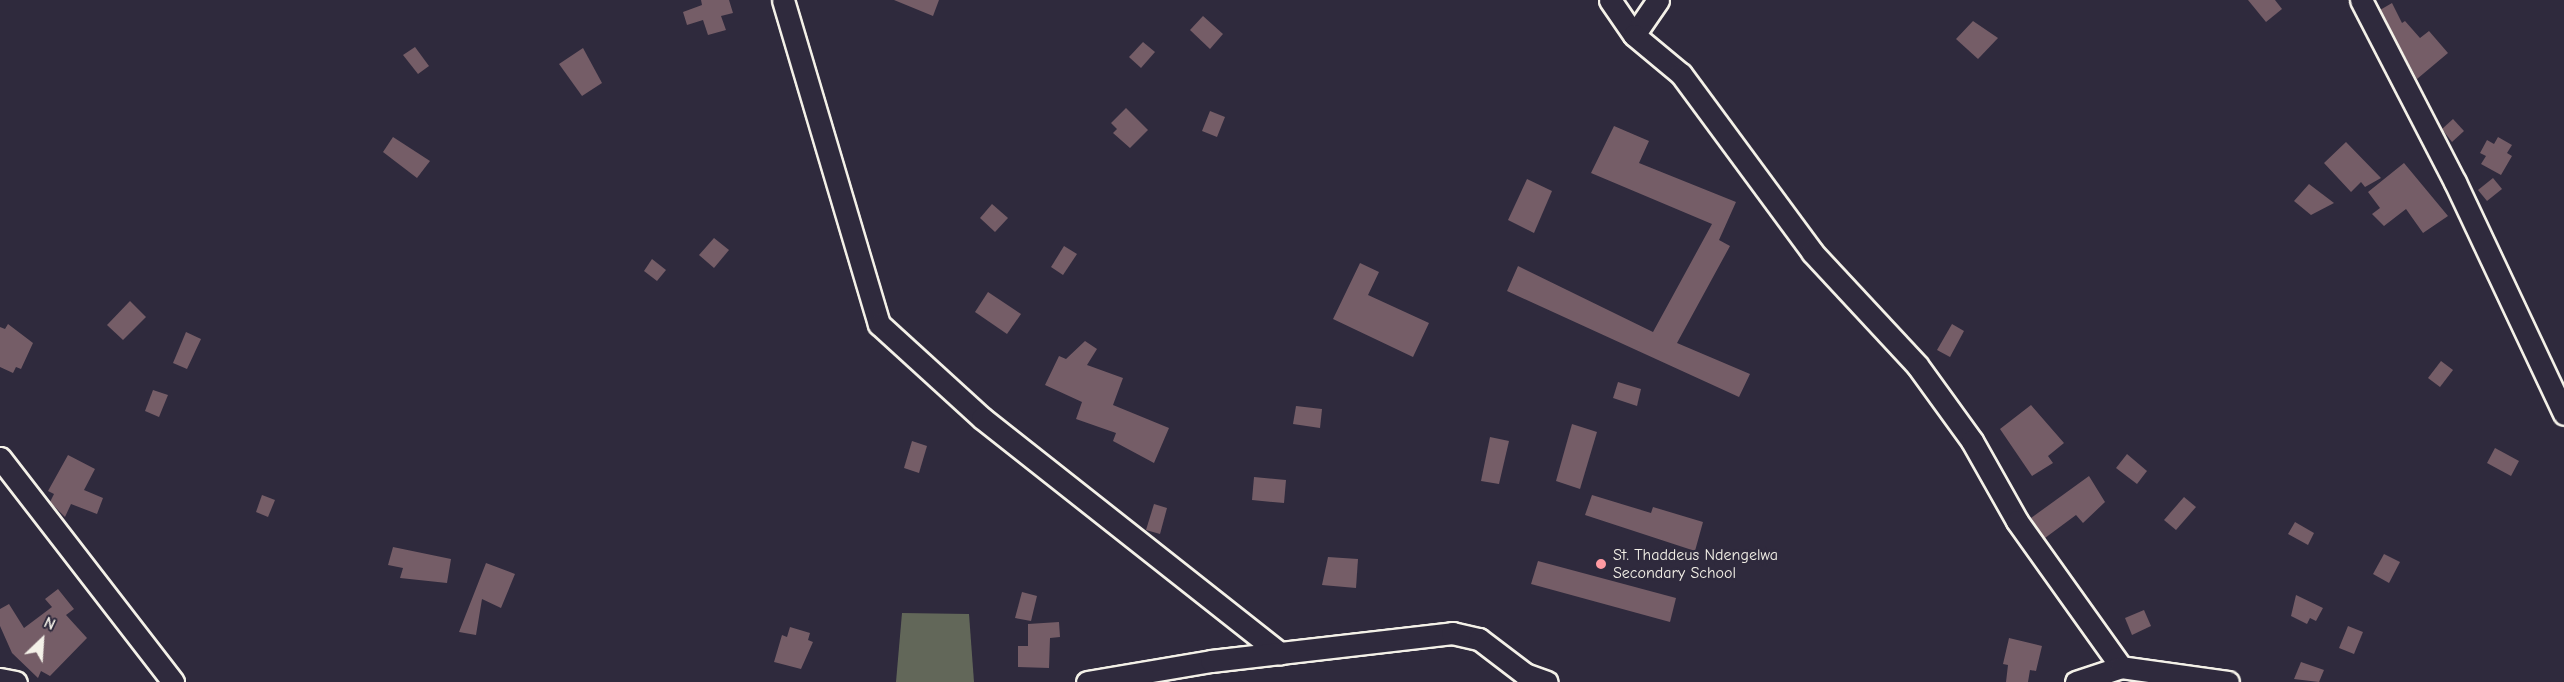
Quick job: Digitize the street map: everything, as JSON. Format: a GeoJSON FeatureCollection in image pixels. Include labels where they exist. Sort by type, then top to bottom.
{"type":"FeatureCollection","features":[{"type":"Feature","properties":{"kind":"street"},"geometry":{"type":"LineString","coordinates":[[783,0],[879,324],[982,418],[1280,653]]}},
{"type":"Feature","properties":{"kind":"street"},"geometry":{"type":"LineString","coordinates":[[1610,0],[1634,35],[1681,74],[1812,252],[1917,365],[1972,441],[2017,521],[2121,668]]}},
{"type":"Feature","properties":{"kind":"street"},"geometry":{"type":"LineString","coordinates":[[1634,35],[1658,0]]}},
{"type":"Feature","properties":{"kind":"street"},"geometry":{"type":"LineString","coordinates":[[2361,0],[2455,182],[2564,414]]}},
{"type":"Feature","properties":{"kind":"street"},"geometry":{"type":"LineString","coordinates":[[0,458],[173,682]]}},
{"type":"Feature","properties":{"kind":"street"},"geometry":{"type":"LineString","coordinates":[[1087,682],[1280,653],[1452,633],[1479,639],[1525,674],[1547,682]]}},
{"type":"Feature","properties":{"kind":"street"},"geometry":{"type":"LineString","coordinates":[[2076,682],[2121,668],[2228,682]]}},
{"type":"Feature","properties":{"kind":"street"},"geometry":{"type":"LineString","coordinates":[[0,679],[16,682]]}},
{"type":"Feature","properties":{"kind":"green space"},"geometry":{"type":"Polygon","coordinates":[[[902,613],[969,614],[974,682],[896,682],[902,613]]]}},
{"type":"Feature","properties":{"kind":"building"},"geometry":{"type":"Polygon","coordinates":[[[701,0],[729,0],[733,13],[721,16],[726,30],[708,35],[703,20],[687,25],[683,12],[702,5],[701,0]]]}},
{"type":"Feature","properties":{"kind":"building"},"geometry":{"type":"Polygon","coordinates":[[[894,0],[939,0],[933,16],[894,0]]]}},
{"type":"Feature","properties":{"kind":"building"},"geometry":{"type":"Polygon","coordinates":[[[2248,0],[2275,0],[2282,9],[2266,22],[2248,0]]]}},
{"type":"Feature","properties":{"kind":"building"},"geometry":{"type":"Polygon","coordinates":[[[2392,3],[2402,23],[2405,21],[2420,38],[2429,31],[2448,53],[2417,79],[2380,10],[2392,3]]]}},
{"type":"Feature","properties":{"kind":"building"},"geometry":{"type":"Polygon","coordinates":[[[1203,16],[1223,34],[1210,49],[1190,30],[1203,16]]]}},
{"type":"Feature","properties":{"kind":"building"},"geometry":{"type":"Polygon","coordinates":[[[1973,21],[1998,38],[1978,59],[1956,39],[1973,21]]]}},
{"type":"Feature","properties":{"kind":"building"},"geometry":{"type":"Polygon","coordinates":[[[1143,42],[1155,52],[1141,68],[1129,57],[1143,42]]]}},
{"type":"Feature","properties":{"kind":"building"},"geometry":{"type":"Polygon","coordinates":[[[415,47],[429,66],[418,74],[403,55],[415,47]]]}},
{"type":"Feature","properties":{"kind":"building"},"geometry":{"type":"Polygon","coordinates":[[[583,48],[602,83],[582,96],[559,64],[583,48]]]}},
{"type":"Feature","properties":{"kind":"building"},"geometry":{"type":"Polygon","coordinates":[[[1126,108],[1148,130],[1130,148],[1113,133],[1117,129],[1111,123],[1126,108]]]}},
{"type":"Feature","properties":{"kind":"building"},"geometry":{"type":"Polygon","coordinates":[[[1210,111],[1225,117],[1217,137],[1202,131],[1210,111]]]}},
{"type":"Feature","properties":{"kind":"building"},"geometry":{"type":"Polygon","coordinates":[[[2453,119],[2464,131],[2452,142],[2442,129],[2453,119]]]}},
{"type":"Feature","properties":{"kind":"building"},"geometry":{"type":"Polygon","coordinates":[[[1614,126],[1649,141],[1639,163],[1736,202],[1719,240],[1730,246],[1677,343],[1750,374],[1739,397],[1507,291],[1518,266],[1653,332],[1712,224],[1591,173],[1614,126]]]}},
{"type":"Feature","properties":{"kind":"building"},"geometry":{"type":"Polygon","coordinates":[[[393,137],[430,161],[417,178],[383,152],[393,137]]]}},
{"type":"Feature","properties":{"kind":"building"},"geometry":{"type":"Polygon","coordinates":[[[2498,137],[2512,145],[2507,153],[2512,156],[2501,175],[2481,164],[2486,156],[2480,153],[2487,140],[2494,144],[2498,137]]]}},
{"type":"Feature","properties":{"kind":"building"},"geometry":{"type":"Polygon","coordinates":[[[2346,142],[2381,178],[2365,187],[2361,182],[2351,192],[2324,163],[2346,142]]]}},
{"type":"Feature","properties":{"kind":"building"},"geometry":{"type":"Polygon","coordinates":[[[2404,163],[2448,216],[2423,233],[2406,209],[2384,226],[2372,214],[2380,208],[2368,192],[2404,163]]]}},
{"type":"Feature","properties":{"kind":"building"},"geometry":{"type":"Polygon","coordinates":[[[2493,178],[2502,189],[2487,201],[2478,190],[2493,178]]]}},
{"type":"Feature","properties":{"kind":"building"},"geometry":{"type":"Polygon","coordinates":[[[1527,179],[1552,191],[1534,233],[1508,220],[1527,179]]]}},
{"type":"Feature","properties":{"kind":"building"},"geometry":{"type":"Polygon","coordinates":[[[2309,184],[2334,203],[2311,215],[2294,201],[2309,184]]]}},
{"type":"Feature","properties":{"kind":"building"},"geometry":{"type":"Polygon","coordinates":[[[992,204],[1008,218],[995,232],[980,218],[992,204]]]}},
{"type":"Feature","properties":{"kind":"building"},"geometry":{"type":"Polygon","coordinates":[[[714,238],[729,250],[714,268],[699,255],[714,238]]]}},
{"type":"Feature","properties":{"kind":"building"},"geometry":{"type":"Polygon","coordinates":[[[1064,246],[1077,254],[1063,275],[1051,267],[1064,246]]]}},
{"type":"Feature","properties":{"kind":"building"},"geometry":{"type":"Polygon","coordinates":[[[652,259],[666,270],[657,281],[644,271],[652,259]]]}},
{"type":"Feature","properties":{"kind":"building"},"geometry":{"type":"Polygon","coordinates":[[[1360,263],[1379,272],[1368,295],[1429,323],[1413,357],[1333,319],[1360,263]]]}},
{"type":"Feature","properties":{"kind":"building"},"geometry":{"type":"Polygon","coordinates":[[[988,292],[1021,314],[1007,334],[975,312],[988,292]]]}},
{"type":"Feature","properties":{"kind":"building"},"geometry":{"type":"Polygon","coordinates":[[[130,301],[146,317],[123,340],[107,325],[130,301]]]}},
{"type":"Feature","properties":{"kind":"building"},"geometry":{"type":"Polygon","coordinates":[[[8,324],[33,343],[21,369],[16,367],[13,373],[0,367],[0,327],[5,329],[8,324]]]}},
{"type":"Feature","properties":{"kind":"building"},"geometry":{"type":"Polygon","coordinates":[[[1952,324],[1964,331],[1950,357],[1937,350],[1952,324]]]}},
{"type":"Feature","properties":{"kind":"building"},"geometry":{"type":"Polygon","coordinates":[[[186,332],[201,339],[187,369],[173,363],[186,332]]]}},
{"type":"Feature","properties":{"kind":"building"},"geometry":{"type":"Polygon","coordinates":[[[1085,341],[1097,349],[1087,365],[1123,378],[1113,405],[1169,428],[1154,463],[1113,441],[1116,433],[1076,419],[1082,402],[1045,385],[1059,356],[1066,359],[1085,341]]]}},
{"type":"Feature","properties":{"kind":"building"},"geometry":{"type":"Polygon","coordinates":[[[2441,361],[2453,370],[2440,387],[2428,378],[2441,361]]]}},
{"type":"Feature","properties":{"kind":"building"},"geometry":{"type":"Polygon","coordinates":[[[1618,382],[1641,389],[1637,406],[1613,398],[1618,382]]]}},
{"type":"Feature","properties":{"kind":"building"},"geometry":{"type":"Polygon","coordinates":[[[153,390],[168,395],[159,417],[145,411],[153,390]]]}},
{"type":"Feature","properties":{"kind":"building"},"geometry":{"type":"Polygon","coordinates":[[[2031,405],[2064,443],[2048,456],[2053,463],[2032,476],[2000,429],[2031,405]]]}},
{"type":"Feature","properties":{"kind":"building"},"geometry":{"type":"Polygon","coordinates":[[[1296,406],[1322,409],[1320,428],[1293,424],[1296,406]]]}},
{"type":"Feature","properties":{"kind":"building"},"geometry":{"type":"Polygon","coordinates":[[[1572,424],[1597,432],[1580,489],[1556,481],[1572,424]]]}},
{"type":"Feature","properties":{"kind":"building"},"geometry":{"type":"Polygon","coordinates":[[[1490,437],[1509,441],[1499,484],[1481,481],[1490,437]]]}},
{"type":"Feature","properties":{"kind":"building"},"geometry":{"type":"Polygon","coordinates":[[[912,441],[927,446],[919,473],[904,468],[912,441]]]}},
{"type":"Feature","properties":{"kind":"building"},"geometry":{"type":"Polygon","coordinates":[[[2495,448],[2519,461],[2511,476],[2487,463],[2495,448]]]}},
{"type":"Feature","properties":{"kind":"building"},"geometry":{"type":"Polygon","coordinates":[[[2127,454],[2147,471],[2137,484],[2116,468],[2127,454]]]}},
{"type":"Feature","properties":{"kind":"building"},"geometry":{"type":"Polygon","coordinates":[[[68,455],[95,469],[84,490],[103,498],[97,514],[71,504],[65,517],[50,502],[54,494],[48,491],[68,455]]]}},
{"type":"Feature","properties":{"kind":"building"},"geometry":{"type":"Polygon","coordinates":[[[2089,476],[2105,502],[2083,523],[2076,515],[2045,538],[2031,518],[2089,476]]]}},
{"type":"Feature","properties":{"kind":"building"},"geometry":{"type":"Polygon","coordinates":[[[1254,477],[1286,480],[1284,503],[1252,500],[1254,477]]]}},
{"type":"Feature","properties":{"kind":"building"},"geometry":{"type":"Polygon","coordinates":[[[262,495],[275,500],[268,517],[256,512],[262,495]]]}},
{"type":"Feature","properties":{"kind":"building"},"geometry":{"type":"Polygon","coordinates":[[[1592,495],[1651,513],[1653,507],[1703,522],[1695,551],[1585,515],[1592,495]]]}},
{"type":"Feature","properties":{"kind":"building"},"geometry":{"type":"Polygon","coordinates":[[[2184,497],[2196,507],[2176,530],[2164,520],[2184,497]]]}},
{"type":"Feature","properties":{"kind":"building"},"geometry":{"type":"Polygon","coordinates":[[[1154,504],[1167,508],[1160,534],[1146,530],[1154,504]]]}},
{"type":"Feature","properties":{"kind":"building"},"geometry":{"type":"Polygon","coordinates":[[[2295,522],[2314,533],[2308,545],[2288,534],[2295,522]]]}},
{"type":"Feature","properties":{"kind":"building"},"geometry":{"type":"Polygon","coordinates":[[[393,547],[451,559],[447,583],[400,578],[403,568],[388,565],[393,547]]]}},
{"type":"Feature","properties":{"kind":"building"},"geometry":{"type":"Polygon","coordinates":[[[2384,554],[2400,562],[2389,583],[2373,574],[2384,554]]]}},
{"type":"Feature","properties":{"kind":"building"},"geometry":{"type":"Polygon","coordinates":[[[1328,557],[1358,559],[1356,588],[1322,585],[1328,557]]]}},
{"type":"Feature","properties":{"kind":"building"},"geometry":{"type":"Polygon","coordinates":[[[1538,561],[1676,598],[1670,622],[1531,584],[1538,561]]]}},
{"type":"Feature","properties":{"kind":"building"},"geometry":{"type":"Polygon","coordinates":[[[486,563],[515,574],[501,608],[482,599],[476,635],[459,632],[486,563]]]}},
{"type":"Feature","properties":{"kind":"building"},"geometry":{"type":"Polygon","coordinates":[[[58,589],[74,609],[66,615],[87,638],[50,676],[41,671],[38,678],[12,653],[0,626],[0,609],[9,604],[24,628],[52,607],[45,599],[58,589]]]}},
{"type":"Feature","properties":{"kind":"building"},"geometry":{"type":"Polygon","coordinates":[[[1022,592],[1037,596],[1031,621],[1015,618],[1022,592]]]}},
{"type":"Feature","properties":{"kind":"building"},"geometry":{"type":"Polygon","coordinates":[[[2296,595],[2323,608],[2316,621],[2310,618],[2307,624],[2291,616],[2296,595]]]}},
{"type":"Feature","properties":{"kind":"building"},"geometry":{"type":"Polygon","coordinates":[[[2144,610],[2151,626],[2132,635],[2125,618],[2144,610]]]}},
{"type":"Feature","properties":{"kind":"building"},"geometry":{"type":"Polygon","coordinates":[[[1059,622],[1060,637],[1050,638],[1049,668],[1018,667],[1018,646],[1028,646],[1028,624],[1059,622]]]}},
{"type":"Feature","properties":{"kind":"building"},"geometry":{"type":"Polygon","coordinates":[[[2348,626],[2363,632],[2354,654],[2339,648],[2348,626]]]}},
{"type":"Feature","properties":{"kind":"building"},"geometry":{"type":"Polygon","coordinates":[[[790,627],[810,633],[808,640],[813,642],[801,669],[774,662],[782,635],[787,637],[790,627]]]}},
{"type":"Feature","properties":{"kind":"building"},"geometry":{"type":"Polygon","coordinates":[[[2009,638],[2042,646],[2036,671],[2030,670],[2028,682],[2006,682],[2008,665],[2003,664],[2009,638]]]}},
{"type":"Feature","properties":{"kind":"building"},"geometry":{"type":"Polygon","coordinates":[[[2301,662],[2324,670],[2319,682],[2294,679],[2301,662]]]}},
{"type":"Feature","properties":{"kind":"place","name":"St. Thaddeus Ndengelwa Secondary School"},"geometry":{"type":"Point","coordinates":[1601,564]}}]}
